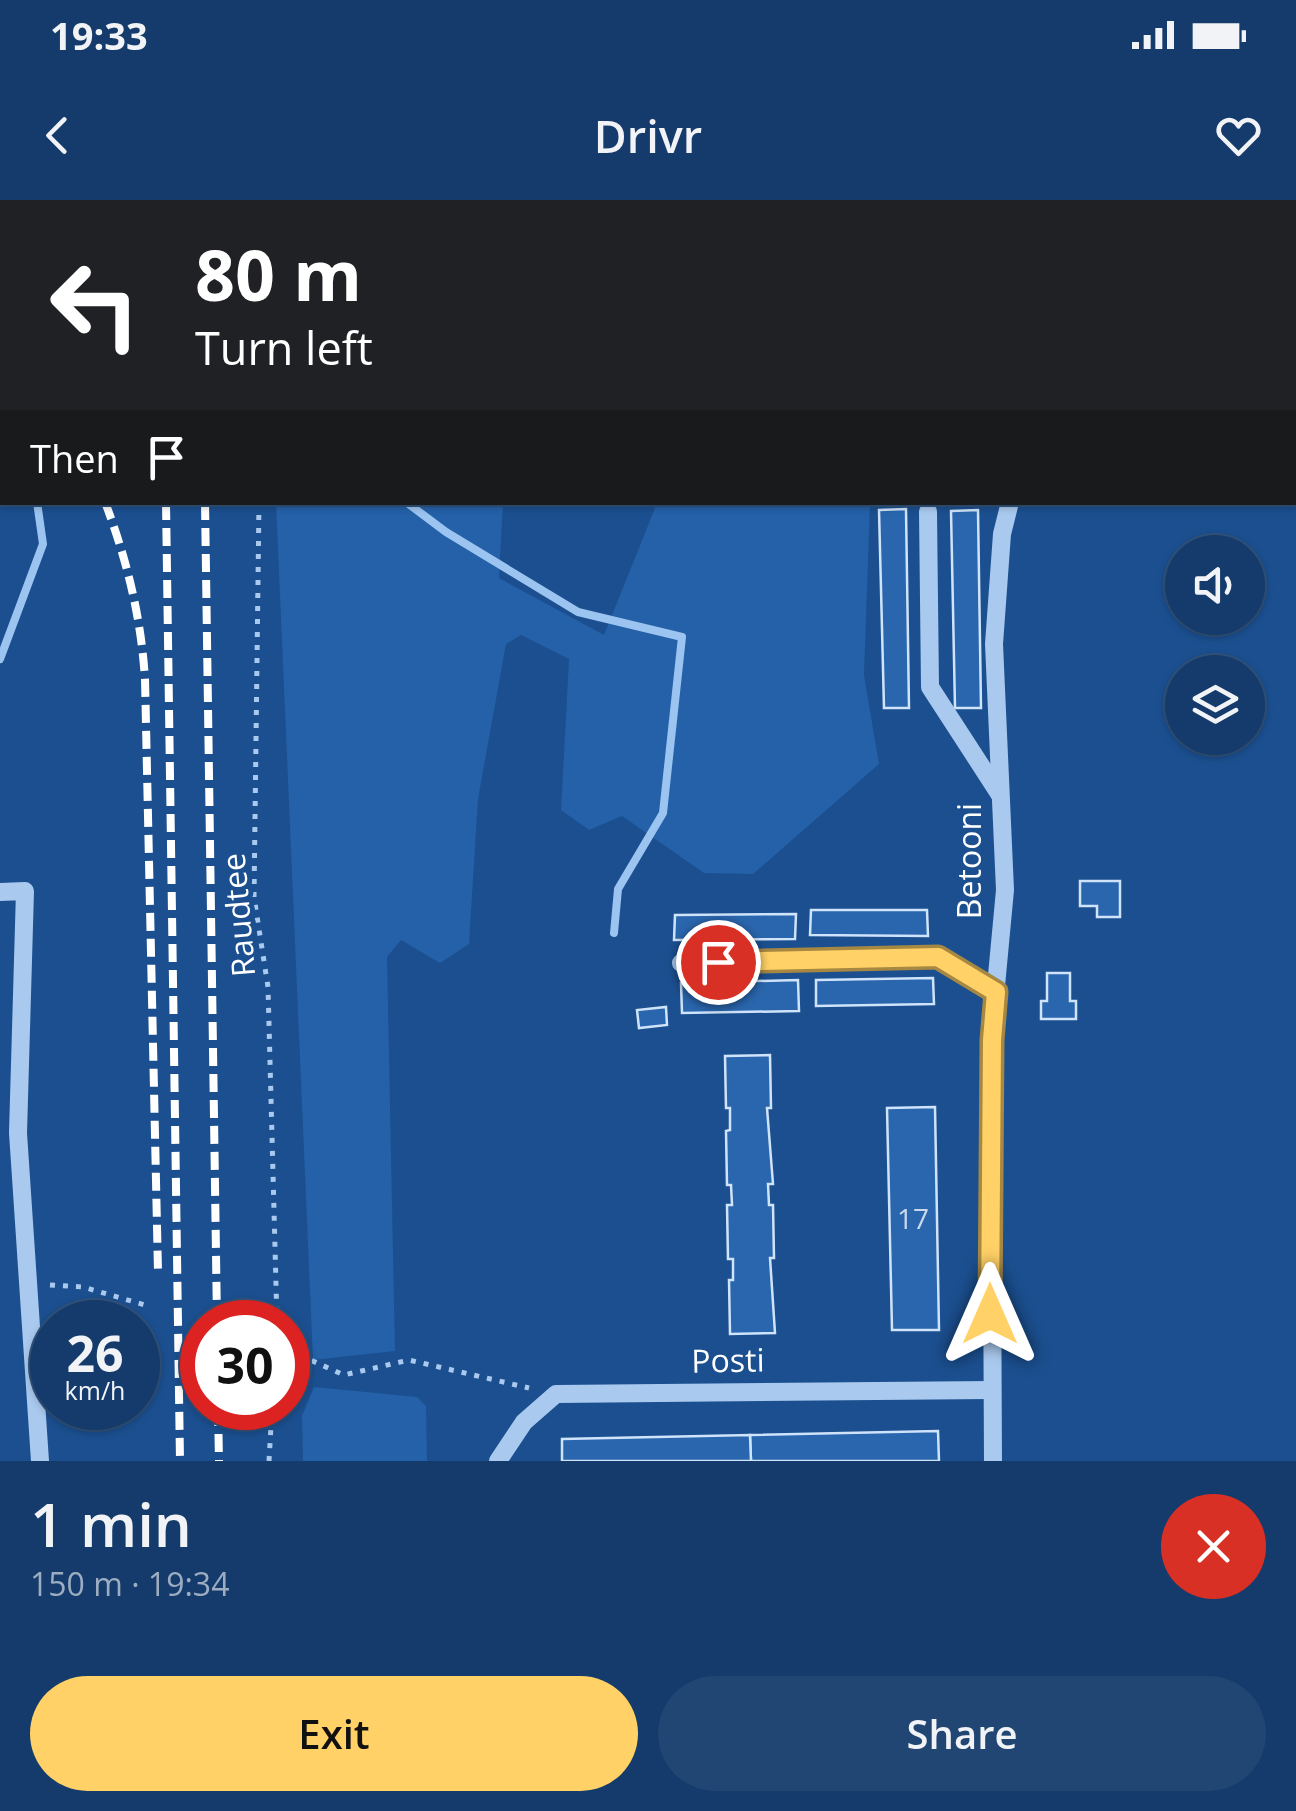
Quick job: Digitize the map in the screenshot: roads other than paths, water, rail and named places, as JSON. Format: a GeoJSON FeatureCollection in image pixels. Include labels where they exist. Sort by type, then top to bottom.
{"type":"FeatureCollection","features":[{"type":"Feature","properties":{"kind":"street","name":"Betooni"},"geometry":{"type":"LineString","coordinates":[[993,1461],[992,1040],[1005,890],[994,644],[1002,534],[1009,505]]}},
{"type":"Feature","properties":{"kind":"street"},"geometry":{"type":"LineString","coordinates":[[928,512],[930,688],[1000,796]]}},
{"type":"Feature","properties":{"kind":"street"},"geometry":{"type":"LineString","coordinates":[[0,892],[25,890],[18,1133],[40,1461]]}},
{"type":"Feature","properties":{"kind":"street"},"geometry":{"type":"LineString","coordinates":[[681,962],[938,957],[996,992]]}},
{"type":"Feature","properties":{"kind":"street","name":"Posti"},"geometry":{"type":"LineString","coordinates":[[498,1461],[524,1422],[556,1394],[990,1390]]}},
{"type":"Feature","properties":{"kind":"waterway"},"geometry":{"type":"LineString","coordinates":[[0,659],[43,544],[37,505]]}},
{"type":"Feature","properties":{"kind":"waterway"},"geometry":{"type":"LineString","coordinates":[[410,505],[446,532],[578,612],[682,637],[663,813],[618,889],[614,933]]}},
{"type":"Feature","properties":{"kind":"railway"},"geometry":{"type":"LineString","coordinates":[[106,505],[132,589],[145,679],[158,1272]]}},
{"type":"Feature","properties":{"kind":"railway"},"geometry":{"type":"LineString","coordinates":[[166,505],[180,1461]]}},
{"type":"Feature","properties":{"kind":"railway"},"geometry":{"type":"LineString","coordinates":[[205,505],[217,1300]]}},
{"type":"Feature","properties":{"kind":"railway"},"geometry":{"type":"LineString","coordinates":[[218,1430],[219,1461]]}}]}
